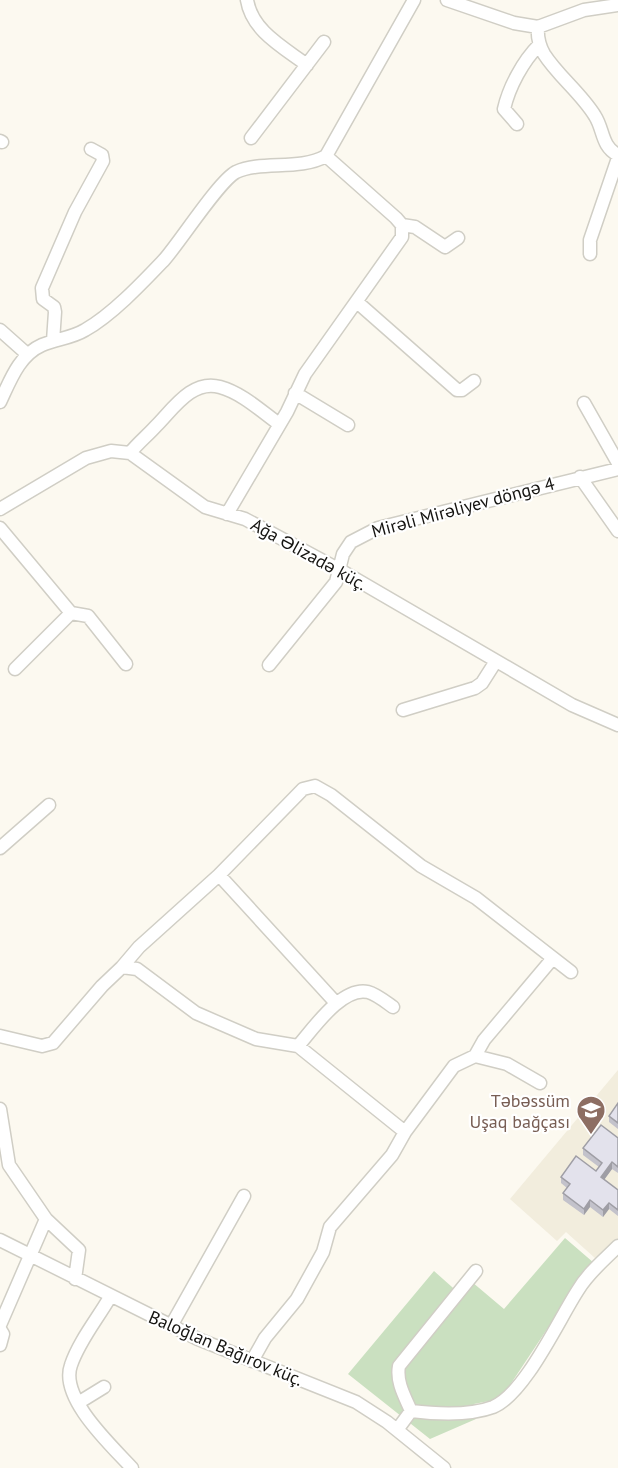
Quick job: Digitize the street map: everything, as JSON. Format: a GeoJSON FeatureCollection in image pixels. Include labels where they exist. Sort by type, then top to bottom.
{"type":"FeatureCollection","features":[{"type":"Feature","properties":{"kind":"street"},"geometry":{"type":"LineString","coordinates":[[247,0],[249,13],[256,24],[307,65]]}},
{"type":"Feature","properties":{"kind":"street"},"geometry":{"type":"LineString","coordinates":[[0,402],[15,370],[27,354],[53,341],[86,330],[144,279],[174,248],[227,179],[236,172],[307,163],[326,156],[414,0]]}},
{"type":"Feature","properties":{"kind":"street"},"geometry":{"type":"LineString","coordinates":[[447,0],[514,23],[538,27],[574,13],[618,5]]}},
{"type":"Feature","properties":{"kind":"street"},"geometry":{"type":"LineString","coordinates":[[574,13],[577,0]]}},
{"type":"Feature","properties":{"kind":"street"},"geometry":{"type":"LineString","coordinates":[[538,27],[539,45],[545,55],[593,113],[603,140],[618,156],[590,240],[590,254]]}},
{"type":"Feature","properties":{"kind":"street"},"geometry":{"type":"LineString","coordinates":[[251,138],[324,42]]}},
{"type":"Feature","properties":{"kind":"street"},"geometry":{"type":"LineString","coordinates":[[517,124],[504,109],[506,98],[525,63],[539,45]]}},
{"type":"Feature","properties":{"kind":"street"},"geometry":{"type":"LineString","coordinates":[[53,341],[54,307],[44,299],[42,288],[75,212],[103,161],[102,155],[91,149]]}},
{"type":"Feature","properties":{"kind":"street"},"geometry":{"type":"LineString","coordinates":[[326,156],[402,225],[415,227],[445,247],[458,238]]}},
{"type":"Feature","properties":{"kind":"street"},"geometry":{"type":"LineString","coordinates":[[227,514],[305,374],[402,237],[402,225]]}},
{"type":"Feature","properties":{"kind":"street"},"geometry":{"type":"LineString","coordinates":[[357,302],[457,390],[462,390],[474,381]]}},
{"type":"Feature","properties":{"kind":"street"},"geometry":{"type":"LineString","coordinates":[[0,330],[27,354]]}},
{"type":"Feature","properties":{"kind":"street"},"geometry":{"type":"LineString","coordinates":[[0,508],[86,458],[111,451],[130,453],[177,402],[188,393],[203,387],[217,386],[230,390],[279,424]]}},
{"type":"Feature","properties":{"kind":"street"},"geometry":{"type":"LineString","coordinates":[[295,393],[348,425]]}},
{"type":"Feature","properties":{"kind":"street"},"geometry":{"type":"LineString","coordinates":[[584,403],[618,463]]}},
{"type":"Feature","properties":{"kind":"street","name":"Ağa Əlizadə küç."},"geometry":{"type":"LineString","coordinates":[[130,453],[205,507],[245,519],[340,570],[572,705],[618,724]]}},
{"type":"Feature","properties":{"kind":"street","name":"Mirəli Mirəliyev döngə 4"},"geometry":{"type":"LineString","coordinates":[[269,665],[331,589],[347,547],[366,532],[618,469]]}},
{"type":"Feature","properties":{"kind":"street"},"geometry":{"type":"LineString","coordinates":[[580,477],[618,531]]}},
{"type":"Feature","properties":{"kind":"street"},"geometry":{"type":"LineString","coordinates":[[0,528],[71,613],[88,616],[126,664]]}},
{"type":"Feature","properties":{"kind":"street"},"geometry":{"type":"LineString","coordinates":[[15,669],[71,613]]}},
{"type":"Feature","properties":{"kind":"street"},"geometry":{"type":"LineString","coordinates":[[403,710],[475,688],[482,683],[496,661]]}},
{"type":"Feature","properties":{"kind":"street"},"geometry":{"type":"LineString","coordinates":[[0,1036],[42,1046],[53,1043],[139,947],[219,875],[303,789],[315,786],[331,795],[420,866],[476,898],[571,972]]}},
{"type":"Feature","properties":{"kind":"street"},"geometry":{"type":"LineString","coordinates":[[0,848],[49,805]]}},
{"type":"Feature","properties":{"kind":"street"},"geometry":{"type":"LineString","coordinates":[[219,875],[336,1003]]}},
{"type":"Feature","properties":{"kind":"street"},"geometry":{"type":"LineString","coordinates":[[252,1361],[265,1338],[297,1299],[323,1252],[330,1227],[392,1155],[405,1132],[454,1066],[475,1056],[484,1040],[553,958]]}},
{"type":"Feature","properties":{"kind":"street"},"geometry":{"type":"LineString","coordinates":[[122,968],[137,969],[206,1017],[256,1039],[298,1046],[405,1132]]}},
{"type":"Feature","properties":{"kind":"street"},"geometry":{"type":"LineString","coordinates":[[298,1046],[336,1003],[351,994],[368,992],[393,1007]]}},
{"type":"Feature","properties":{"kind":"street"},"geometry":{"type":"LineString","coordinates":[[475,1056],[507,1064],[540,1083]]}},
{"type":"Feature","properties":{"kind":"street"},"geometry":{"type":"LineString","coordinates":[[0,1109],[9,1165],[46,1219],[77,1245],[79,1250],[75,1279]]}},
{"type":"Feature","properties":{"kind":"street"},"geometry":{"type":"LineString","coordinates":[[171,1326],[244,1196]]}},
{"type":"Feature","properties":{"kind":"street"},"geometry":{"type":"LineString","coordinates":[[0,1345],[3,1340],[0,1327],[46,1219]]}},
{"type":"Feature","properties":{"kind":"street","name":"Baloğlan Bağırov küç."},"geometry":{"type":"LineString","coordinates":[[0,1240],[171,1326],[356,1402],[397,1430],[444,1468]]}},
{"type":"Feature","properties":{"kind":"street"},"geometry":{"type":"LineString","coordinates":[[411,1411],[435,1414],[484,1410],[503,1402],[558,1328],[587,1277],[618,1246]]}},
{"type":"Feature","properties":{"kind":"street"},"geometry":{"type":"LineString","coordinates":[[411,1411],[397,1374],[399,1366],[476,1272]]}},
{"type":"Feature","properties":{"kind":"street"},"geometry":{"type":"LineString","coordinates":[[110,1297],[71,1364],[70,1383],[78,1403],[132,1468]]}},
{"type":"Feature","properties":{"kind":"street"},"geometry":{"type":"LineString","coordinates":[[78,1403],[104,1387]]}},
{"type":"Feature","properties":{"kind":"street"},"geometry":{"type":"LineString","coordinates":[[397,1430],[411,1411]]}},
{"type":"Feature","properties":{"kind":"shaded area","name":"Təbəssüm Uşaq bağçası"},"geometry":{"type":"Polygon","coordinates":[[[618,1070],[618,1253],[605,1267],[566,1232],[557,1241],[510,1199],[618,1070]]]}},
{"type":"Feature","properties":{"kind":"green space"},"geometry":{"type":"Polygon","coordinates":[[[565,1238],[594,1263],[577,1284],[504,1394],[494,1400],[474,1404],[476,1419],[430,1439],[348,1374],[434,1271],[461,1295],[472,1282],[504,1309],[565,1238]]]}},
{"type":"Feature","properties":{"kind":"building"},"geometry":{"type":"Polygon","coordinates":[[[618,1103],[618,1123],[609,1116],[618,1103]]]}},
{"type":"Feature","properties":{"kind":"building"},"geometry":{"type":"Polygon","coordinates":[[[601,1125],[618,1138],[618,1167],[612,1162],[601,1177],[618,1190],[618,1210],[609,1203],[603,1210],[590,1200],[584,1209],[563,1193],[570,1184],[561,1177],[576,1156],[596,1171],[602,1163],[583,1148],[601,1125]]]}},
{"type":"Feature","properties":{"kind":"place","name":"Təbəssüm Uşaq bağçası"},"geometry":{"type":"Point","coordinates":[591,1136]}}]}
